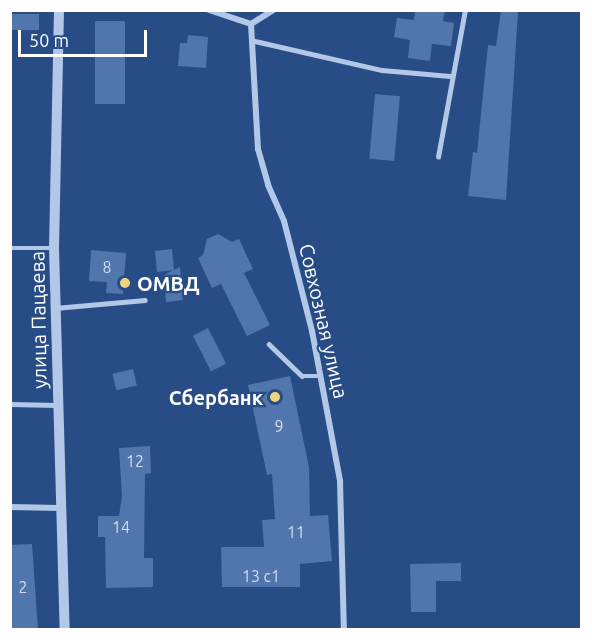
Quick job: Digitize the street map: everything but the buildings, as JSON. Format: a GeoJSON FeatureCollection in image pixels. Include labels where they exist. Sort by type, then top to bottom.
{"type":"FeatureCollection","features":[{"type":"Feature","properties":{"kind":"street","name":"улица Пацаева"},"geometry":{"type":"LineString","coordinates":[[59,10],[54,249],[65,630]]}},
{"type":"Feature","properties":{"kind":"street"},"geometry":{"type":"LineString","coordinates":[[209,10],[251,24],[273,10]]}},
{"type":"Feature","properties":{"kind":"street","name":"Совхозная улица"},"geometry":{"type":"LineString","coordinates":[[251,24],[255,41],[258,149],[268,185],[284,221],[321,376],[340,481],[344,630]]}},
{"type":"Feature","properties":{"kind":"street"},"geometry":{"type":"LineString","coordinates":[[10,507],[60,508]]}},
{"type":"Feature","properties":{"kind":"lane"},"geometry":{"type":"LineString","coordinates":[[438,157],[450,76],[465,10]]}},
{"type":"Feature","properties":{"kind":"lane"},"geometry":{"type":"LineString","coordinates":[[255,41],[382,70],[450,76]]}},
{"type":"Feature","properties":{"kind":"lane"},"geometry":{"type":"LineString","coordinates":[[10,248],[54,249]]}},
{"type":"Feature","properties":{"kind":"lane"},"geometry":{"type":"LineString","coordinates":[[55,308],[145,300]]}},
{"type":"Feature","properties":{"kind":"lane"},"geometry":{"type":"LineString","coordinates":[[269,344],[302,376],[321,376]]}},
{"type":"Feature","properties":{"kind":"lane"},"geometry":{"type":"LineString","coordinates":[[10,404],[58,405]]}},
{"type":"Feature","properties":{"kind":"place","name":"ОМВД"},"geometry":{"type":"Point","coordinates":[125,283]}},
{"type":"Feature","properties":{"kind":"place","name":"Сбербанк"},"geometry":{"type":"Point","coordinates":[275,397]}}]}
